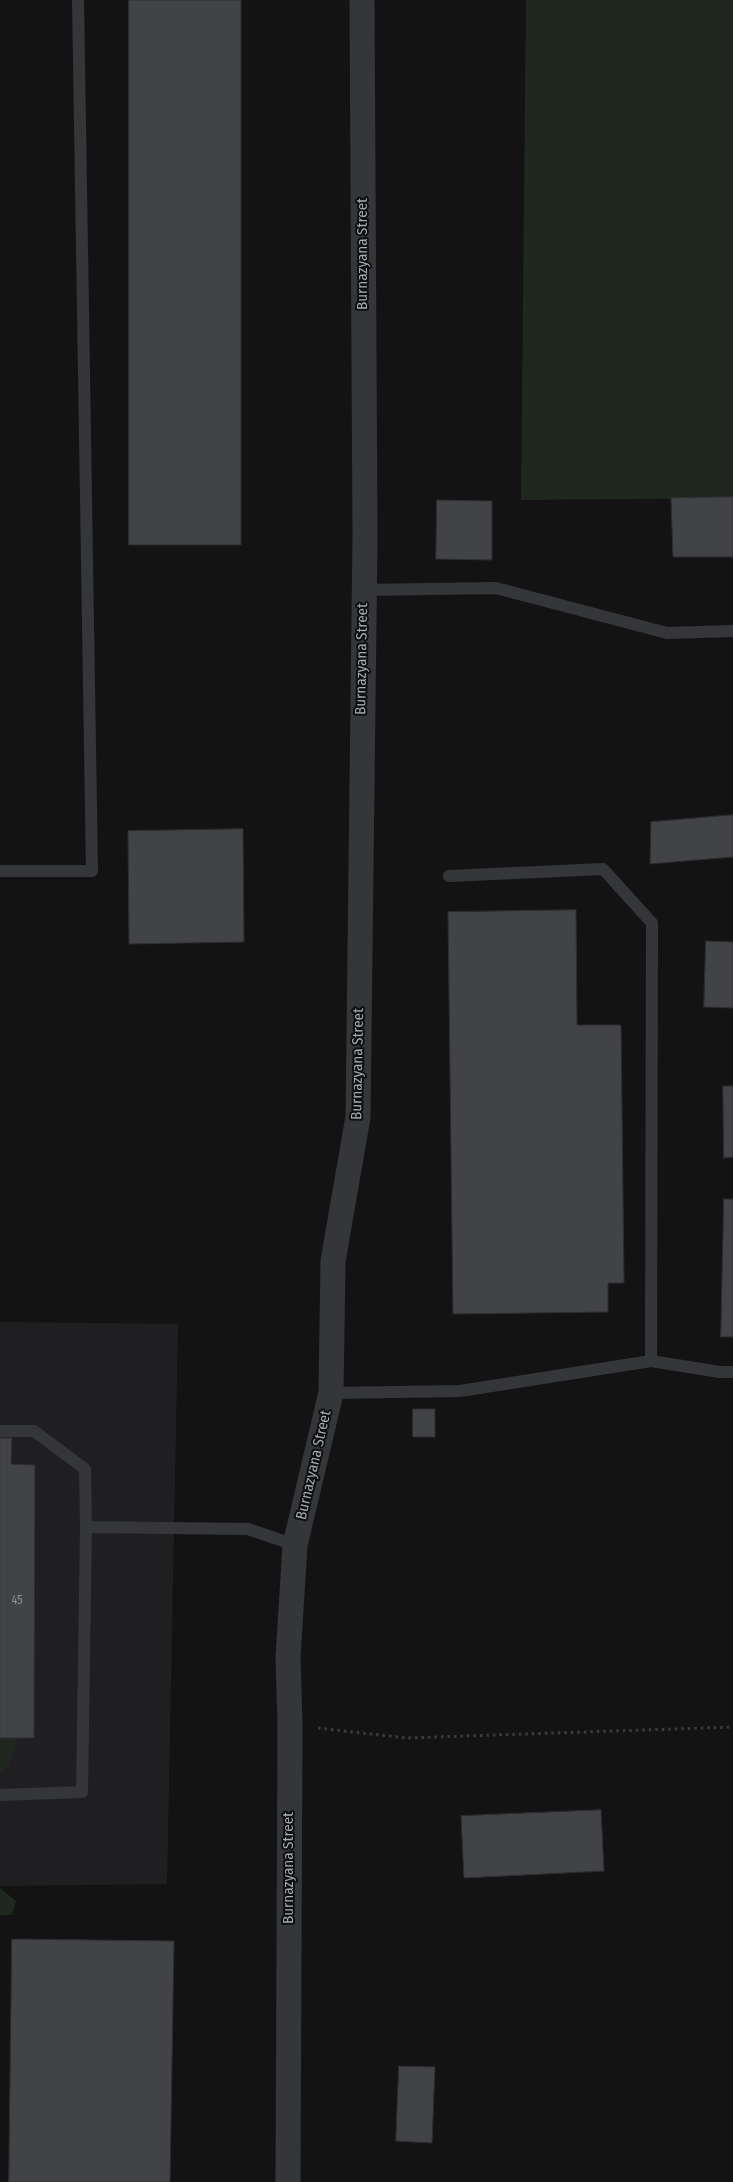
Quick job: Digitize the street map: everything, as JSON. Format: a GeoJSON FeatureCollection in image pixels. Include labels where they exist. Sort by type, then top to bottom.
{"type":"FeatureCollection","features":[{"type":"Feature","properties":{"kind":"street","name":"Burnazyana Street"},"geometry":{"type":"LineString","coordinates":[[288,2182],[290,1725],[288,1657],[295,1545],[331,1393],[333,1261],[358,1117],[365,526],[362,0]]}},
{"type":"Feature","properties":{"kind":"lane"},"geometry":{"type":"LineString","coordinates":[[0,871],[92,871],[78,0]]}},
{"type":"Feature","properties":{"kind":"lane"},"geometry":{"type":"LineString","coordinates":[[363,590],[496,588],[667,633],[733,631]]}},
{"type":"Feature","properties":{"kind":"lane"},"geometry":{"type":"LineString","coordinates":[[449,876],[604,869],[652,923],[651,1361]]}},
{"type":"Feature","properties":{"kind":"lane"},"geometry":{"type":"LineString","coordinates":[[331,1393],[460,1391],[651,1361],[720,1372],[733,1372]]}},
{"type":"Feature","properties":{"kind":"lane"},"geometry":{"type":"LineString","coordinates":[[0,1431],[34,1431],[85,1469],[86,1527],[82,1792],[0,1795]]}},
{"type":"Feature","properties":{"kind":"lane"},"geometry":{"type":"LineString","coordinates":[[86,1527],[248,1529],[295,1545]]}},
{"type":"Feature","properties":{"kind":"path"},"geometry":{"type":"LineString","coordinates":[[290,1725],[406,1738],[733,1727]]}},
{"type":"Feature","properties":{"kind":"shaded area"},"geometry":{"type":"Polygon","coordinates":[[[526,0],[733,0],[733,498],[521,500],[526,0]]]}},
{"type":"Feature","properties":{"kind":"shaded area"},"geometry":{"type":"Polygon","coordinates":[[[0,1322],[178,1324],[167,1884],[0,1886],[0,1322]]]}},
{"type":"Feature","properties":{"kind":"shaded area"},"geometry":{"type":"Polygon","coordinates":[[[0,1738],[18,1738],[9,1766],[0,1771],[0,1738]]]}},
{"type":"Feature","properties":{"kind":"shaded area"},"geometry":{"type":"Polygon","coordinates":[[[0,1888],[16,1901],[12,1915],[0,1915],[0,1888]]]}},
{"type":"Feature","properties":{"kind":"building"},"geometry":{"type":"Polygon","coordinates":[[[129,0],[241,0],[241,545],[129,545],[129,0]]]}},
{"type":"Feature","properties":{"kind":"building"},"geometry":{"type":"Polygon","coordinates":[[[733,497],[733,557],[673,557],[671,498],[733,497]]]}},
{"type":"Feature","properties":{"kind":"building"},"geometry":{"type":"Polygon","coordinates":[[[437,500],[492,501],[492,560],[436,559],[437,500]]]}},
{"type":"Feature","properties":{"kind":"building"},"geometry":{"type":"Polygon","coordinates":[[[733,815],[733,857],[650,864],[651,822],[733,815]]]}},
{"type":"Feature","properties":{"kind":"building"},"geometry":{"type":"Polygon","coordinates":[[[243,829],[244,942],[129,944],[128,831],[243,829]]]}},
{"type":"Feature","properties":{"kind":"building"},"geometry":{"type":"Polygon","coordinates":[[[576,910],[577,1025],[621,1025],[624,1283],[608,1283],[608,1312],[453,1314],[448,912],[576,910]]]}},
{"type":"Feature","properties":{"kind":"building"},"geometry":{"type":"Polygon","coordinates":[[[706,941],[733,942],[733,1008],[704,1007],[706,941]]]}},
{"type":"Feature","properties":{"kind":"building"},"geometry":{"type":"Polygon","coordinates":[[[723,1086],[733,1086],[733,1157],[724,1158],[723,1086]]]}},
{"type":"Feature","properties":{"kind":"building"},"geometry":{"type":"Polygon","coordinates":[[[724,1199],[733,1199],[733,1337],[721,1337],[724,1199]]]}},
{"type":"Feature","properties":{"kind":"building"},"geometry":{"type":"Polygon","coordinates":[[[413,1409],[435,1409],[435,1437],[413,1437],[413,1409]]]}},
{"type":"Feature","properties":{"kind":"building"},"geometry":{"type":"Polygon","coordinates":[[[0,1438],[12,1438],[11,1464],[35,1465],[34,1738],[0,1738],[0,1438]]]}},
{"type":"Feature","properties":{"kind":"building"},"geometry":{"type":"Polygon","coordinates":[[[601,1810],[604,1871],[464,1878],[461,1816],[601,1810]]]}},
{"type":"Feature","properties":{"kind":"building"},"geometry":{"type":"Polygon","coordinates":[[[12,1939],[174,1941],[170,2182],[9,2182],[12,1939]]]}},
{"type":"Feature","properties":{"kind":"building"},"geometry":{"type":"Polygon","coordinates":[[[399,2066],[435,2067],[432,2143],[396,2141],[399,2066]]]}}]}
